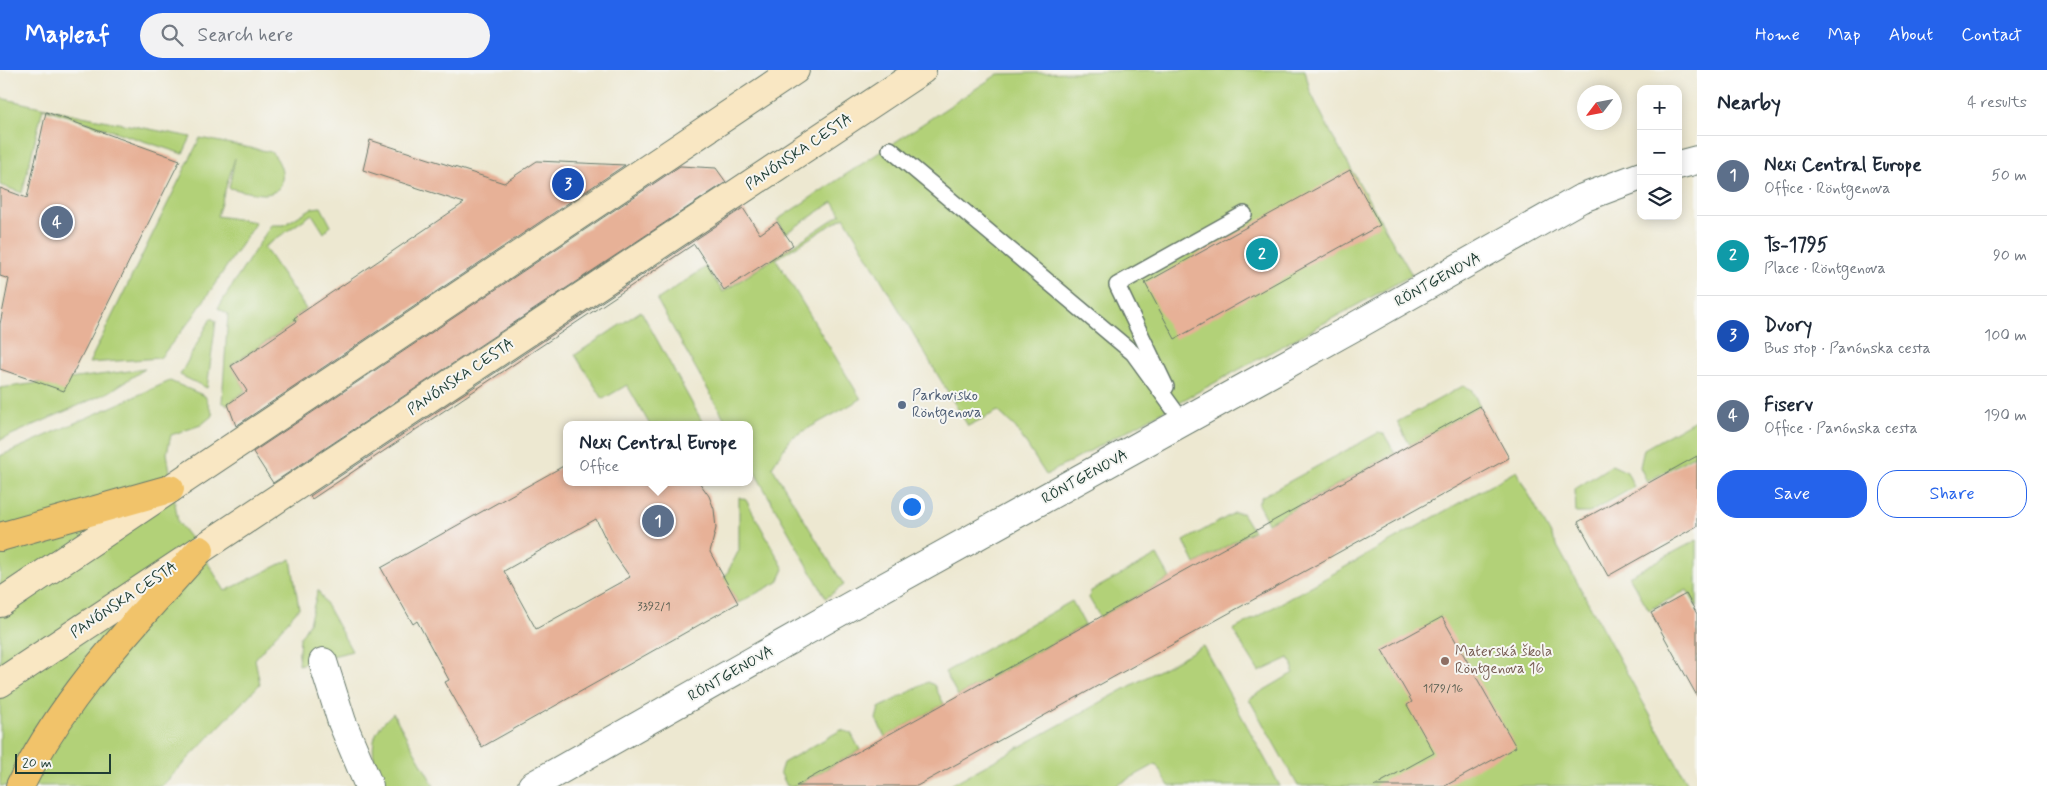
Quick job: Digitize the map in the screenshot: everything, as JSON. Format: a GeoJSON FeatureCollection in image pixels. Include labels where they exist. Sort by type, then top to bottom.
{"type":"FeatureCollection","features":[{"type":"Feature","properties":{"kind":"main road"},"geometry":{"type":"LineString","coordinates":[[0,603],[795,70]]}},
{"type":"Feature","properties":{"kind":"main road","name":"PANÓNSKA CESTA"},"geometry":{"type":"LineString","coordinates":[[0,683],[922,70]]}},
{"type":"Feature","properties":{"kind":"main road"},"geometry":{"type":"LineString","coordinates":[[0,537],[171,487]]}},
{"type":"Feature","properties":{"kind":"main road"},"geometry":{"type":"LineString","coordinates":[[20,786],[57,723],[107,655],[200,550]]}},
{"type":"Feature","properties":{"kind":"street"},"geometry":{"type":"LineString","coordinates":[[1682,164],[1697,160]]}},
{"type":"Feature","properties":{"kind":"street","name":"RÖNTGENOVA"},"geometry":{"type":"LineString","coordinates":[[532,786],[825,620],[1580,199],[1637,178]]}},
{"type":"Feature","properties":{"kind":"street"},"geometry":{"type":"LineString","coordinates":[[323,662],[342,722],[368,786]]}},
{"type":"Feature","properties":{"kind":"lane"},"geometry":{"type":"LineString","coordinates":[[890,149],[1133,353],[1183,422]]}},
{"type":"Feature","properties":{"kind":"lane"},"geometry":{"type":"LineString","coordinates":[[1183,422],[1117,285],[1244,214]]}},
{"type":"Feature","properties":{"kind":"green space"},"geometry":{"type":"Polygon","coordinates":[[[1151,70],[1305,70],[1310,91],[1335,141],[1412,275],[1046,475],[1016,428],[998,411],[968,426],[844,217],[776,259],[861,399],[791,438],[772,467],[844,585],[826,598],[753,469],[753,421],[726,421],[657,300],[706,267],[723,292],[841,214],[833,202],[786,233],[777,220],[998,74],[1151,70]]]}},
{"type":"Feature","properties":{"kind":"green space"},"geometry":{"type":"Polygon","coordinates":[[[0,98],[191,137],[183,154],[43,108],[22,193],[0,185],[0,98]]]}},
{"type":"Feature","properties":{"kind":"green space"},"geometry":{"type":"Polygon","coordinates":[[[200,138],[271,152],[276,157],[282,170],[281,183],[278,189],[265,194],[229,188],[235,158],[217,216],[256,222],[193,317],[160,358],[89,363],[200,138]]]}},
{"type":"Feature","properties":{"kind":"green space"},"geometry":{"type":"Polygon","coordinates":[[[321,207],[331,226],[324,233],[312,214],[264,247],[306,309],[294,318],[296,322],[231,365],[245,391],[227,405],[222,402],[228,314],[218,308],[271,225],[284,225],[312,208],[321,207]]]}},
{"type":"Feature","properties":{"kind":"green space"},"geometry":{"type":"Polygon","coordinates":[[[641,311],[702,421],[648,421],[627,385],[603,399],[575,355],[641,311]]]}},
{"type":"Feature","properties":{"kind":"green space"},"geometry":{"type":"Polygon","coordinates":[[[211,318],[216,321],[207,388],[180,375],[211,318]]]}},
{"type":"Feature","properties":{"kind":"green space"},"geometry":{"type":"Polygon","coordinates":[[[145,369],[109,392],[0,440],[0,388],[145,369]]]}},
{"type":"Feature","properties":{"kind":"green space"},"geometry":{"type":"Polygon","coordinates":[[[170,381],[205,396],[213,415],[201,425],[171,435],[167,453],[178,522],[200,550],[225,591],[291,559],[299,608],[255,659],[260,684],[162,786],[0,786],[0,456],[170,381]]]}},
{"type":"Feature","properties":{"kind":"green space"},"geometry":{"type":"Polygon","coordinates":[[[1463,386],[1471,389],[1480,406],[1410,445],[1397,422],[1463,386]]]}},
{"type":"Feature","properties":{"kind":"green space"},"geometry":{"type":"Polygon","coordinates":[[[1697,419],[1697,454],[1647,482],[1640,467],[1644,449],[1697,419]]]}},
{"type":"Feature","properties":{"kind":"green space"},"geometry":{"type":"Polygon","coordinates":[[[1378,433],[1384,434],[1395,453],[1268,523],[1258,504],[1261,497],[1378,433]]]}},
{"type":"Feature","properties":{"kind":"green space"},"geometry":{"type":"Polygon","coordinates":[[[1612,465],[1627,472],[1634,487],[1589,513],[1576,513],[1575,489],[1612,465]]]}},
{"type":"Feature","properties":{"kind":"green space","name":"Materská škola Röntgenova 16"},"geometry":{"type":"Polygon","coordinates":[[[1516,471],[1689,786],[1298,786],[1249,699],[1293,673],[1293,664],[1289,658],[1259,672],[1233,630],[1516,471]]]}},
{"type":"Feature","properties":{"kind":"green space"},"geometry":{"type":"Polygon","coordinates":[[[739,497],[746,500],[784,569],[778,582],[738,603],[724,579],[739,550],[739,497]]]}},
{"type":"Feature","properties":{"kind":"green space"},"geometry":{"type":"Polygon","coordinates":[[[1234,513],[1242,513],[1253,531],[1195,564],[1184,541],[1234,513]]]}},
{"type":"Feature","properties":{"kind":"green space"},"geometry":{"type":"Polygon","coordinates":[[[1697,540],[1697,607],[1687,590],[1649,610],[1629,576],[1697,540]]]}},
{"type":"Feature","properties":{"kind":"green space"},"geometry":{"type":"Polygon","coordinates":[[[1157,555],[1170,578],[1100,617],[1089,598],[1091,591],[1157,555]]]}},
{"type":"Feature","properties":{"kind":"green space"},"geometry":{"type":"Polygon","coordinates":[[[318,590],[352,651],[298,665],[300,638],[309,623],[318,590]]]}},
{"type":"Feature","properties":{"kind":"green space"},"geometry":{"type":"Polygon","coordinates":[[[1072,601],[1085,625],[958,696],[945,672],[1072,601]]]}},
{"type":"Feature","properties":{"kind":"green space"},"geometry":{"type":"Polygon","coordinates":[[[1203,646],[1280,786],[1169,786],[1156,764],[1116,786],[951,786],[952,784],[1203,646]]]}},
{"type":"Feature","properties":{"kind":"green space"},"geometry":{"type":"Polygon","coordinates":[[[928,682],[934,685],[944,704],[885,737],[876,719],[879,708],[928,682]]]}},
{"type":"Feature","properties":{"kind":"green space"},"geometry":{"type":"Polygon","coordinates":[[[393,713],[434,786],[391,785],[385,781],[377,768],[373,746],[377,732],[380,726],[393,713]]]}},
{"type":"Feature","properties":{"kind":"green space"},"geometry":{"type":"Polygon","coordinates":[[[841,730],[851,733],[860,750],[796,786],[787,786],[780,772],[783,763],[841,730]]]}},
{"type":"Feature","properties":{"kind":"building"},"geometry":{"type":"Polygon","coordinates":[[[46,112],[180,160],[64,391],[0,369],[0,324],[9,279],[0,276],[0,188],[27,198],[46,112]]]}},
{"type":"Feature","properties":{"kind":"building"},"geometry":{"type":"Polygon","coordinates":[[[370,140],[504,183],[537,161],[625,165],[236,426],[228,404],[247,391],[231,366],[296,322],[294,318],[464,203],[363,170],[370,140]]]}},
{"type":"Feature","properties":{"kind":"building"},"geometry":{"type":"Polygon","coordinates":[[[680,166],[716,168],[726,182],[273,483],[253,452],[680,166]]]}},
{"type":"Feature","properties":{"kind":"building"},"geometry":{"type":"Polygon","coordinates":[[[1350,170],[1380,225],[1175,339],[1145,283],[1350,170]]]}},
{"type":"Feature","properties":{"kind":"building"},"geometry":{"type":"Polygon","coordinates":[[[743,208],[760,234],[777,222],[793,245],[724,290],[694,244],[312,499],[310,496],[743,208]]]}},
{"type":"Feature","properties":{"kind":"building"},"geometry":{"type":"Polygon","coordinates":[[[1480,406],[1509,458],[917,786],[796,786],[1480,406]]]}},
{"type":"Feature","properties":{"kind":"building"},"geometry":{"type":"Polygon","coordinates":[[[1697,456],[1697,526],[1608,576],[1578,522],[1697,456]]]}},
{"type":"Feature","properties":{"kind":"building"},"geometry":{"type":"Polygon","coordinates":[[[563,466],[563,486],[702,486],[709,496],[714,509],[716,528],[710,552],[738,603],[482,747],[445,682],[449,680],[417,621],[413,624],[381,568],[563,466]],[[596,519],[504,571],[536,629],[630,577],[611,550],[596,519]]]}},
{"type":"Feature","properties":{"kind":"building"},"geometry":{"type":"Polygon","coordinates":[[[1686,594],[1697,614],[1697,696],[1651,613],[1686,594]]]}},
{"type":"Feature","properties":{"kind":"building"},"geometry":{"type":"Polygon","coordinates":[[[1442,617],[1516,747],[1445,786],[1374,786],[1434,753],[1407,705],[1412,702],[1382,650],[1442,617]]]}},
{"type":"Feature","properties":{"kind":"place","name":"Dvory"},"geometry":{"type":"Point","coordinates":[568,184]}},
{"type":"Feature","properties":{"kind":"place","name":"Fiserv"},"geometry":{"type":"Point","coordinates":[57,222]}},
{"type":"Feature","properties":{"kind":"place","name":"Ts-1795"},"geometry":{"type":"Point","coordinates":[1262,254]}},
{"type":"Feature","properties":{"kind":"place","name":"Parkovisko Röntgenova"},"geometry":{"type":"Point","coordinates":[902,405]}},
{"type":"Feature","properties":{"kind":"place","name":"Nexi Central Europe"},"geometry":{"type":"Point","coordinates":[658,521]}},
{"type":"Feature","properties":{"kind":"place","name":"Materská škola Röntgenova 16"},"geometry":{"type":"Point","coordinates":[1445,661]}}]}
